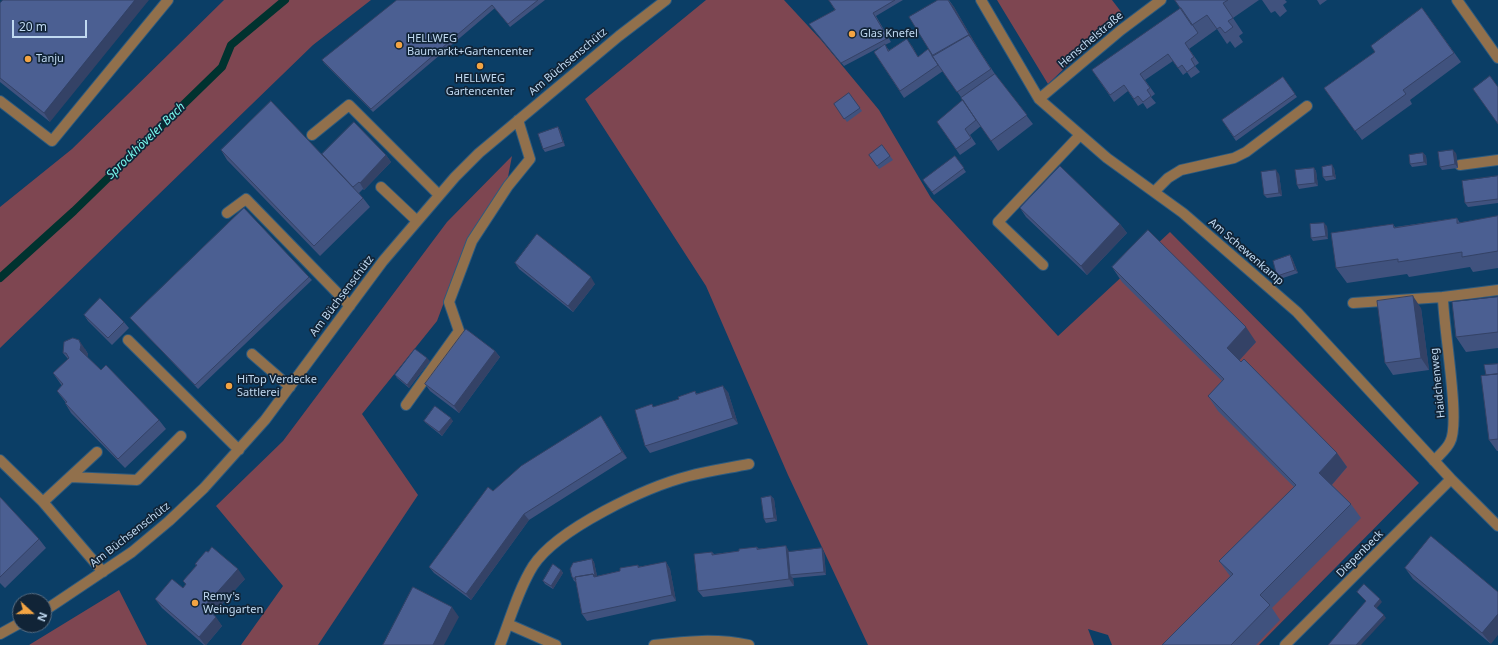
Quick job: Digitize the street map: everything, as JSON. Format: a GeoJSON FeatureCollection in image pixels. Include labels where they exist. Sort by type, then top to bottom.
{"type":"FeatureCollection","features":[{"type":"Feature","properties":{"kind":"street"},"geometry":{"type":"LineString","coordinates":[[0,100],[52,141],[168,0]]}},
{"type":"Feature","properties":{"kind":"street","name":"Am Büchsenschütz"},"geometry":{"type":"LineString","coordinates":[[52,605],[103,572],[169,521],[204,488],[239,450],[290,387],[350,306],[439,195],[479,153],[666,0]]}},
{"type":"Feature","properties":{"kind":"street","name":"Am Schewenkamp"},"geometry":{"type":"LineString","coordinates":[[981,0],[1039,99],[1107,158],[1183,213],[1297,312],[1434,461],[1498,526]]}},
{"type":"Feature","properties":{"kind":"street"},"geometry":{"type":"LineString","coordinates":[[1457,0],[1498,58]]}},
{"type":"Feature","properties":{"kind":"street","name":"Henschelstraße"},"geometry":{"type":"LineString","coordinates":[[1039,99],[1158,1]]}},
{"type":"Feature","properties":{"kind":"street"},"geometry":{"type":"LineString","coordinates":[[312,135],[349,105],[439,195]]}},
{"type":"Feature","properties":{"kind":"street"},"geometry":{"type":"LineString","coordinates":[[1154,192],[1168,178],[1181,170],[1234,158],[1246,152],[1307,106]]}},
{"type":"Feature","properties":{"kind":"street"},"geometry":{"type":"LineString","coordinates":[[406,405],[459,331],[450,302],[472,241],[508,186],[530,159],[518,120]]}},
{"type":"Feature","properties":{"kind":"street"},"geometry":{"type":"LineString","coordinates":[[1043,265],[998,222],[1080,135]]}},
{"type":"Feature","properties":{"kind":"street"},"geometry":{"type":"LineString","coordinates":[[1460,165],[1498,160]]}},
{"type":"Feature","properties":{"kind":"street"},"geometry":{"type":"LineString","coordinates":[[381,187],[417,221]]}},
{"type":"Feature","properties":{"kind":"street"},"geometry":{"type":"LineString","coordinates":[[227,213],[246,199],[350,306]]}},
{"type":"Feature","properties":{"kind":"street"},"geometry":{"type":"LineString","coordinates":[[1354,303],[1442,297],[1498,290]]}},
{"type":"Feature","properties":{"kind":"street","name":"Haidchenweg"},"geometry":{"type":"LineString","coordinates":[[1434,461],[1451,442],[1454,420],[1442,297]]}},
{"type":"Feature","properties":{"kind":"street"},"geometry":{"type":"LineString","coordinates":[[128,340],[239,450]]}},
{"type":"Feature","properties":{"kind":"street"},"geometry":{"type":"LineString","coordinates":[[252,354],[290,387]]}},
{"type":"Feature","properties":{"kind":"street"},"geometry":{"type":"LineString","coordinates":[[70,477],[137,480],[181,436]]}},
{"type":"Feature","properties":{"kind":"street"},"geometry":{"type":"LineString","coordinates":[[43,502],[97,452]]}},
{"type":"Feature","properties":{"kind":"street"},"geometry":{"type":"LineString","coordinates":[[0,460],[43,502],[103,572]]}},
{"type":"Feature","properties":{"kind":"street"},"geometry":{"type":"LineString","coordinates":[[500,645],[533,566],[558,542],[581,524],[630,499],[681,478],[749,464]]}},
{"type":"Feature","properties":{"kind":"street","name":"Diepenbeck"},"geometry":{"type":"LineString","coordinates":[[1285,645],[1451,479]]}},
{"type":"Feature","properties":{"kind":"street"},"geometry":{"type":"LineString","coordinates":[[508,624],[556,645]]}},
{"type":"Feature","properties":{"kind":"street"},"geometry":{"type":"LineString","coordinates":[[0,634],[12,627]]}},
{"type":"Feature","properties":{"kind":"street"},"geometry":{"type":"LineString","coordinates":[[654,645],[696,640],[734,642],[749,645]]}},
{"type":"Feature","properties":{"kind":"shaded area"},"geometry":{"type":"Polygon","coordinates":[[[224,0],[371,0],[313,45],[0,348],[0,207],[72,149],[224,0]]]}},
{"type":"Feature","properties":{"kind":"shaded area"},"geometry":{"type":"Polygon","coordinates":[[[706,0],[784,0],[821,40],[879,110],[931,198],[1058,336],[1170,232],[1419,483],[1259,645],[1112,645],[1108,635],[1088,629],[1094,645],[868,645],[788,475],[706,286],[585,99],[706,0]]]}},
{"type":"Feature","properties":{"kind":"shaded area"},"geometry":{"type":"Polygon","coordinates":[[[997,0],[1112,0],[1122,13],[1048,84],[997,0]]]}},
{"type":"Feature","properties":{"kind":"shaded area"},"geometry":{"type":"Polygon","coordinates":[[[512,156],[508,177],[468,238],[437,321],[362,414],[418,495],[318,645],[241,645],[283,586],[216,506],[283,441],[447,222],[512,156]]]}},
{"type":"Feature","properties":{"kind":"shaded area"},"geometry":{"type":"Polygon","coordinates":[[[119,590],[147,645],[29,645],[49,633],[52,633],[52,631],[119,590]]]}},
{"type":"Feature","properties":{"kind":"building"},"geometry":{"type":"Polygon","coordinates":[[[3,0],[135,0],[44,113],[0,78],[0,3],[3,0]]]}},
{"type":"Feature","properties":{"kind":"building","name":"HELLWEG Baumarkt+Gartencenter"},"geometry":{"type":"Polygon","coordinates":[[[397,0],[538,0],[508,24],[492,5],[371,109],[322,60],[397,0]]]}},
{"type":"Feature","properties":{"kind":"building","name":"Glas Knefel"},"geometry":{"type":"Polygon","coordinates":[[[829,0],[895,0],[873,13],[888,38],[841,63],[809,24],[835,10],[829,0]]]}},
{"type":"Feature","properties":{"kind":"building"},"geometry":{"type":"Polygon","coordinates":[[[938,0],[948,0],[971,38],[969,35],[933,56],[909,17],[938,0]]]}},
{"type":"Feature","properties":{"kind":"building"},"geometry":{"type":"Polygon","coordinates":[[[1175,0],[1228,0],[1223,3],[1233,18],[1228,21],[1233,27],[1225,33],[1220,27],[1217,29],[1207,15],[1192,25],[1175,0]]]}},
{"type":"Feature","properties":{"kind":"building"},"geometry":{"type":"Polygon","coordinates":[[[1181,8],[1198,33],[1185,43],[1194,57],[1191,59],[1195,66],[1187,72],[1182,65],[1178,68],[1168,54],[1140,74],[1150,88],[1147,90],[1151,96],[1143,102],[1138,96],[1134,99],[1124,85],[1110,95],[1092,70],[1181,8]]]}},
{"type":"Feature","properties":{"kind":"building"},"geometry":{"type":"Polygon","coordinates":[[[1422,8],[1454,53],[1403,90],[1406,94],[1355,131],[1324,88],[1375,52],[1371,46],[1422,8]]]}},
{"type":"Feature","properties":{"kind":"building"},"geometry":{"type":"Polygon","coordinates":[[[969,35],[991,69],[957,92],[932,56],[969,35]]]}},
{"type":"Feature","properties":{"kind":"building"},"geometry":{"type":"Polygon","coordinates":[[[907,39],[918,57],[928,49],[938,65],[900,91],[874,52],[885,44],[888,51],[907,39]]]}},
{"type":"Feature","properties":{"kind":"building"},"geometry":{"type":"Polygon","coordinates":[[[995,74],[1027,115],[991,141],[961,98],[995,74]]]}},
{"type":"Feature","properties":{"kind":"building"},"geometry":{"type":"Polygon","coordinates":[[[1490,76],[1498,87],[1498,124],[1473,89],[1490,76]]]}},
{"type":"Feature","properties":{"kind":"building"},"geometry":{"type":"Polygon","coordinates":[[[1283,77],[1295,94],[1234,137],[1222,120],[1283,77]]]}},
{"type":"Feature","properties":{"kind":"building"},"geometry":{"type":"Polygon","coordinates":[[[849,93],[860,108],[844,119],[834,104],[849,93]]]}},
{"type":"Feature","properties":{"kind":"building"},"geometry":{"type":"Polygon","coordinates":[[[963,100],[976,120],[965,129],[971,138],[956,149],[937,122],[963,100]]]}},
{"type":"Feature","properties":{"kind":"building"},"geometry":{"type":"Polygon","coordinates":[[[271,101],[363,198],[314,246],[221,150],[271,101]]]}},
{"type":"Feature","properties":{"kind":"building"},"geometry":{"type":"Polygon","coordinates":[[[354,122],[386,155],[360,183],[359,182],[353,187],[322,154],[354,122]]]}},
{"type":"Feature","properties":{"kind":"building"},"geometry":{"type":"Polygon","coordinates":[[[558,127],[563,142],[543,149],[538,134],[558,127]]]}},
{"type":"Feature","properties":{"kind":"building"},"geometry":{"type":"Polygon","coordinates":[[[882,145],[890,156],[877,166],[869,155],[882,145]]]}},
{"type":"Feature","properties":{"kind":"building"},"geometry":{"type":"Polygon","coordinates":[[[1453,150],[1455,164],[1440,167],[1438,152],[1453,150]]]}},
{"type":"Feature","properties":{"kind":"building"},"geometry":{"type":"Polygon","coordinates":[[[1423,153],[1424,162],[1410,164],[1409,155],[1423,153]]]}},
{"type":"Feature","properties":{"kind":"building"},"geometry":{"type":"Polygon","coordinates":[[[955,156],[964,168],[932,192],[923,180],[955,156]]]}},
{"type":"Feature","properties":{"kind":"building"},"geometry":{"type":"Polygon","coordinates":[[[1332,165],[1333,176],[1323,177],[1322,167],[1332,165]]]}},
{"type":"Feature","properties":{"kind":"building"},"geometry":{"type":"Polygon","coordinates":[[[1060,166],[1120,224],[1081,266],[1020,208],[1060,166]]]}},
{"type":"Feature","properties":{"kind":"building"},"geometry":{"type":"Polygon","coordinates":[[[1314,168],[1315,183],[1297,185],[1295,170],[1314,168]]]}},
{"type":"Feature","properties":{"kind":"building"},"geometry":{"type":"Polygon","coordinates":[[[1276,170],[1279,193],[1264,195],[1261,172],[1276,170]]]}},
{"type":"Feature","properties":{"kind":"building"},"geometry":{"type":"Polygon","coordinates":[[[1498,176],[1498,199],[1465,203],[1462,181],[1498,176]]]}},
{"type":"Feature","properties":{"kind":"building"},"geometry":{"type":"Polygon","coordinates":[[[244,208],[309,277],[195,385],[130,318],[244,208]]]}},
{"type":"Feature","properties":{"kind":"building"},"geometry":{"type":"Polygon","coordinates":[[[1498,216],[1498,251],[1462,257],[1462,252],[1398,262],[1398,259],[1336,268],[1331,233],[1393,224],[1394,228],[1457,218],[1457,223],[1498,216]]]}},
{"type":"Feature","properties":{"kind":"building"},"geometry":{"type":"Polygon","coordinates":[[[1324,223],[1326,236],[1311,238],[1310,224],[1324,223]]]}},
{"type":"Feature","properties":{"kind":"building"},"geometry":{"type":"Polygon","coordinates":[[[1148,230],[1246,327],[1227,348],[1241,362],[1244,359],[1337,453],[1319,473],[1351,504],[1260,595],[1270,605],[1231,645],[1162,645],[1233,574],[1219,561],[1296,485],[1208,396],[1224,379],[1112,267],[1148,230]]]}},
{"type":"Feature","properties":{"kind":"building"},"geometry":{"type":"Polygon","coordinates":[[[537,234],[591,277],[568,306],[515,263],[537,234]]]}},
{"type":"Feature","properties":{"kind":"building"},"geometry":{"type":"Polygon","coordinates":[[[1290,255],[1295,270],[1277,276],[1273,261],[1290,255]]]}},
{"type":"Feature","properties":{"kind":"building"},"geometry":{"type":"Polygon","coordinates":[[[1413,296],[1421,358],[1385,363],[1377,301],[1413,296]]]}},
{"type":"Feature","properties":{"kind":"building"},"geometry":{"type":"Polygon","coordinates":[[[1498,297],[1498,332],[1456,337],[1452,302],[1498,297]]]}},
{"type":"Feature","properties":{"kind":"building"},"geometry":{"type":"Polygon","coordinates":[[[100,298],[124,322],[108,338],[84,315],[100,298]]]}},
{"type":"Feature","properties":{"kind":"building"},"geometry":{"type":"Polygon","coordinates":[[[466,329],[495,351],[454,406],[425,384],[466,329]]]}},
{"type":"Feature","properties":{"kind":"building"},"geometry":{"type":"Polygon","coordinates":[[[73,338],[79,340],[81,345],[80,350],[101,370],[106,365],[159,420],[118,459],[65,403],[67,402],[57,391],[63,384],[53,373],[69,358],[66,353],[63,353],[64,342],[73,338]]]}},
{"type":"Feature","properties":{"kind":"building"},"geometry":{"type":"Polygon","coordinates":[[[415,349],[427,358],[407,385],[395,375],[415,349]]]}},
{"type":"Feature","properties":{"kind":"building"},"geometry":{"type":"Polygon","coordinates":[[[1498,364],[1498,374],[1486,375],[1484,365],[1498,364]]]}},
{"type":"Feature","properties":{"kind":"building"},"geometry":{"type":"Polygon","coordinates":[[[1498,374],[1498,439],[1489,440],[1481,376],[1498,374]]]}},
{"type":"Feature","properties":{"kind":"building"},"geometry":{"type":"Polygon","coordinates":[[[723,386],[733,418],[645,446],[635,410],[652,404],[653,407],[679,399],[678,397],[695,391],[696,394],[723,386]]]}},
{"type":"Feature","properties":{"kind":"building"},"geometry":{"type":"Polygon","coordinates":[[[435,406],[451,418],[439,432],[424,421],[435,406]]]}},
{"type":"Feature","properties":{"kind":"building"},"geometry":{"type":"Polygon","coordinates":[[[601,416],[622,452],[524,514],[466,594],[429,567],[488,487],[493,491],[521,466],[601,416]]]}},
{"type":"Feature","properties":{"kind":"building"},"geometry":{"type":"Polygon","coordinates":[[[771,496],[774,518],[764,519],[761,498],[771,496]]]}},
{"type":"Feature","properties":{"kind":"building"},"geometry":{"type":"Polygon","coordinates":[[[0,497],[39,539],[0,577],[0,497]]]}},
{"type":"Feature","properties":{"kind":"building"},"geometry":{"type":"Polygon","coordinates":[[[1431,536],[1498,592],[1498,614],[1482,633],[1405,568],[1431,536]]]}},
{"type":"Feature","properties":{"kind":"building"},"geometry":{"type":"Polygon","coordinates":[[[786,546],[789,579],[698,591],[694,554],[712,552],[712,555],[739,551],[739,549],[786,546]]]}},
{"type":"Feature","properties":{"kind":"building","name":"Remy's Weingarten"},"geometry":{"type":"Polygon","coordinates":[[[212,547],[238,569],[204,607],[216,617],[199,637],[155,599],[172,579],[183,588],[186,584],[183,581],[197,565],[195,564],[206,551],[208,552],[212,547]]]}},
{"type":"Feature","properties":{"kind":"building"},"geometry":{"type":"Polygon","coordinates":[[[822,548],[824,572],[790,575],[788,552],[822,548]]]}},
{"type":"Feature","properties":{"kind":"building"},"geometry":{"type":"Polygon","coordinates":[[[592,559],[595,576],[593,574],[575,577],[576,580],[572,577],[570,569],[573,563],[592,559]]]}},
{"type":"Feature","properties":{"kind":"building"},"geometry":{"type":"Polygon","coordinates":[[[666,562],[672,595],[582,614],[575,577],[593,574],[594,577],[620,571],[620,568],[638,565],[638,567],[666,562]]]}},
{"type":"Feature","properties":{"kind":"building"},"geometry":{"type":"Polygon","coordinates":[[[553,564],[561,570],[551,586],[543,581],[553,564]]]}},
{"type":"Feature","properties":{"kind":"building"},"geometry":{"type":"Polygon","coordinates":[[[1364,584],[1380,599],[1374,606],[1384,615],[1356,645],[1328,645],[1366,601],[1357,592],[1364,584]]]}},
{"type":"Feature","properties":{"kind":"building"},"geometry":{"type":"Polygon","coordinates":[[[413,587],[452,607],[433,645],[383,645],[413,587]]]}},
{"type":"Feature","properties":{"kind":"waterway","name":"Sprockhöveler Bach"},"geometry":{"type":"LineString","coordinates":[[0,278],[74,211],[222,67],[231,45],[285,0]]}},
{"type":"Feature","properties":{"kind":"place","name":"Glas Knefel"},"geometry":{"type":"Point","coordinates":[852,34]}},
{"type":"Feature","properties":{"kind":"place","name":"HELLWEG Baumarkt+Gartencenter"},"geometry":{"type":"Point","coordinates":[399,45]}},
{"type":"Feature","properties":{"kind":"place","name":"Tanju"},"geometry":{"type":"Point","coordinates":[28,59]}},
{"type":"Feature","properties":{"kind":"place","name":"HELLWEG Gartencenter"},"geometry":{"type":"Point","coordinates":[480,66]}},
{"type":"Feature","properties":{"kind":"place","name":"HiTop Verdecke Sattlerei"},"geometry":{"type":"Point","coordinates":[229,386]}},
{"type":"Feature","properties":{"kind":"place","name":"Remy's Weingarten"},"geometry":{"type":"Point","coordinates":[195,603]}}]}
